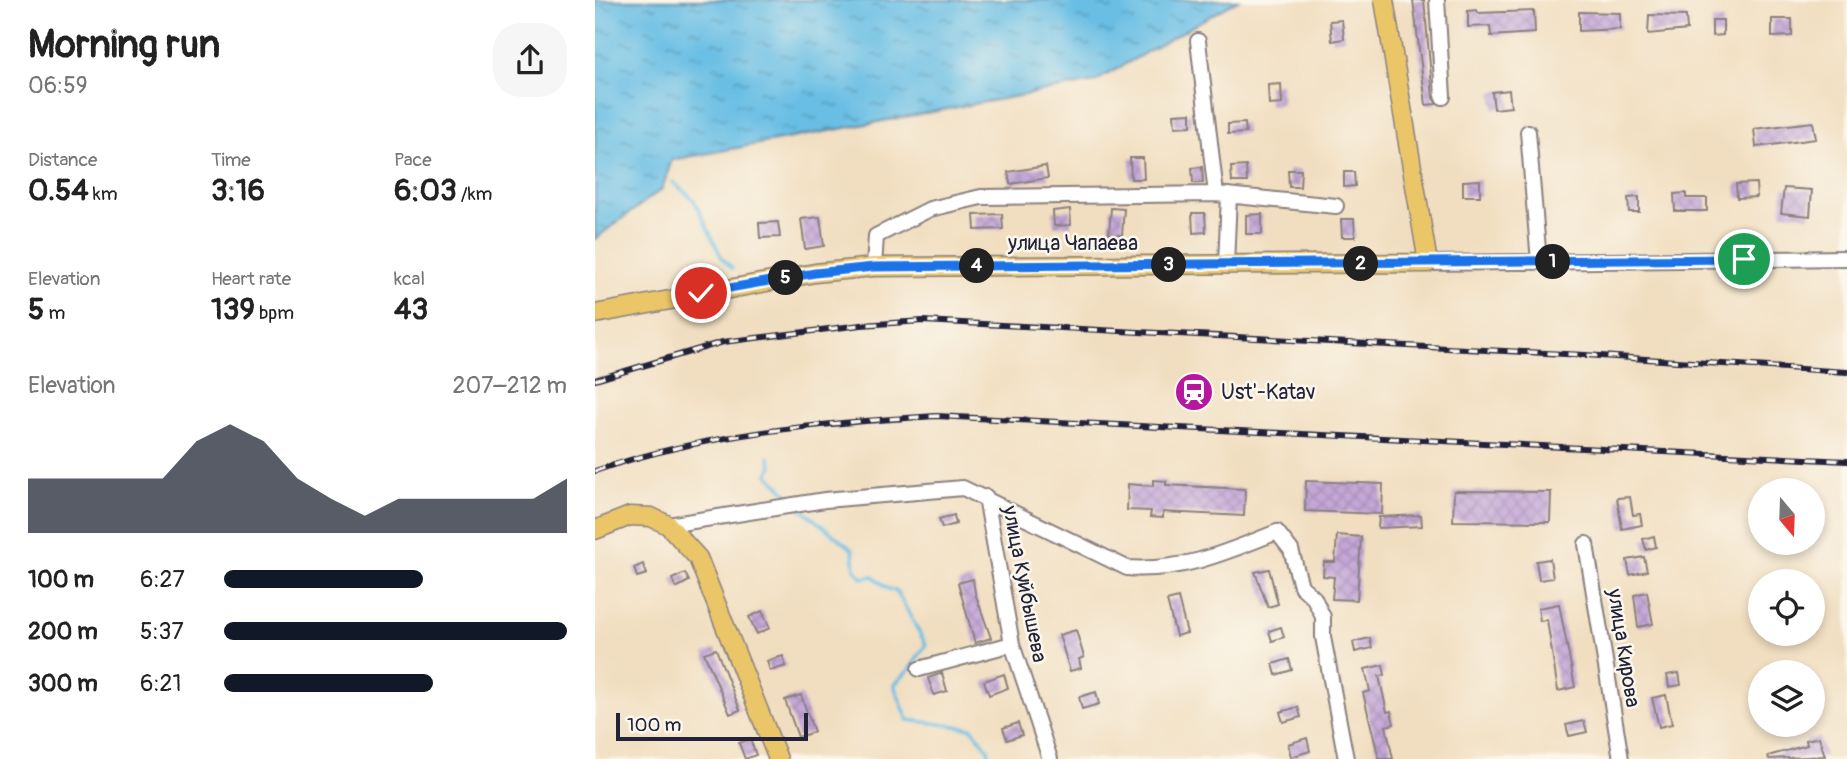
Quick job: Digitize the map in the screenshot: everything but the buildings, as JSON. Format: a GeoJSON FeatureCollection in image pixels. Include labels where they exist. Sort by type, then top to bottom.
{"type":"FeatureCollection","features":[{"type":"Feature","properties":{"kind":"main road"},"geometry":{"type":"LineString","coordinates":[[1384,0],[1429,263]]}},
{"type":"Feature","properties":{"kind":"main road","name":"улица Чапаева"},"geometry":{"type":"LineString","coordinates":[[595,314],[815,273],[874,267],[1429,263]]}},
{"type":"Feature","properties":{"kind":"main road"},"geometry":{"type":"LineString","coordinates":[[595,530],[630,516],[651,517],[668,525],[698,558],[777,759]]}},
{"type":"Feature","properties":{"kind":"street"},"geometry":{"type":"LineString","coordinates":[[1437,0],[1443,97]]}},
{"type":"Feature","properties":{"kind":"street"},"geometry":{"type":"LineString","coordinates":[[1198,41],[1223,195],[1226,265]]}},
{"type":"Feature","properties":{"kind":"street"},"geometry":{"type":"LineString","coordinates":[[1528,132],[1539,262]]}},
{"type":"Feature","properties":{"kind":"street"},"geometry":{"type":"LineString","coordinates":[[874,267],[876,236],[930,209],[981,197],[1223,195],[1336,206]]}},
{"type":"Feature","properties":{"kind":"street"},"geometry":{"type":"LineString","coordinates":[[1429,263],[1847,258]]}},
{"type":"Feature","properties":{"kind":"street"},"geometry":{"type":"LineString","coordinates":[[668,525],[866,496],[963,488],[1127,568],[1157,570],[1184,566],[1277,532],[1291,550],[1301,586],[1314,598],[1324,617],[1323,637],[1346,759]]}},
{"type":"Feature","properties":{"kind":"street","name":"улица Куйбышева"},"geometry":{"type":"LineString","coordinates":[[986,497],[1012,644],[1050,759]]}},
{"type":"Feature","properties":{"kind":"street","name":"улица Кирова"},"geometry":{"type":"LineString","coordinates":[[1586,544],[1621,759]]}},
{"type":"Feature","properties":{"kind":"street"},"geometry":{"type":"LineString","coordinates":[[919,669],[1012,644]]}},
{"type":"Feature","properties":{"kind":"water"},"geometry":{"type":"Polygon","coordinates":[[[595,0],[1238,0],[1094,82],[672,160],[662,189],[595,239],[595,0]]]}},
{"type":"Feature","properties":{"kind":"waterway"},"geometry":{"type":"LineString","coordinates":[[673,182],[694,200],[722,258],[732,268]]}},
{"type":"Feature","properties":{"kind":"waterway"},"geometry":{"type":"LineString","coordinates":[[769,457],[772,466],[768,474],[793,500]]}},
{"type":"Feature","properties":{"kind":"waterway"},"geometry":{"type":"LineString","coordinates":[[800,508],[853,550],[855,569],[862,578],[873,576],[888,589],[896,590],[926,645],[909,670],[894,685],[908,720],[972,728],[988,749],[990,759]]}},
{"type":"Feature","properties":{"kind":"railway"},"geometry":{"type":"LineString","coordinates":[[595,380],[723,342],[861,325],[923,321],[1585,355],[1847,372]]}},
{"type":"Feature","properties":{"kind":"railway"},"geometry":{"type":"LineString","coordinates":[[595,471],[679,447],[764,432],[936,416],[1847,461]]}},
{"type":"Feature","properties":{"kind":"place","name":"Ust'-Katav"},"geometry":{"type":"Point","coordinates":[1194,392]}},
{"type":"Feature","properties":{"kind":"route"},"geometry":{"type":"LineString","coordinates":[[701,293],[815,273],[874,267],[1744,259]]}}]}
